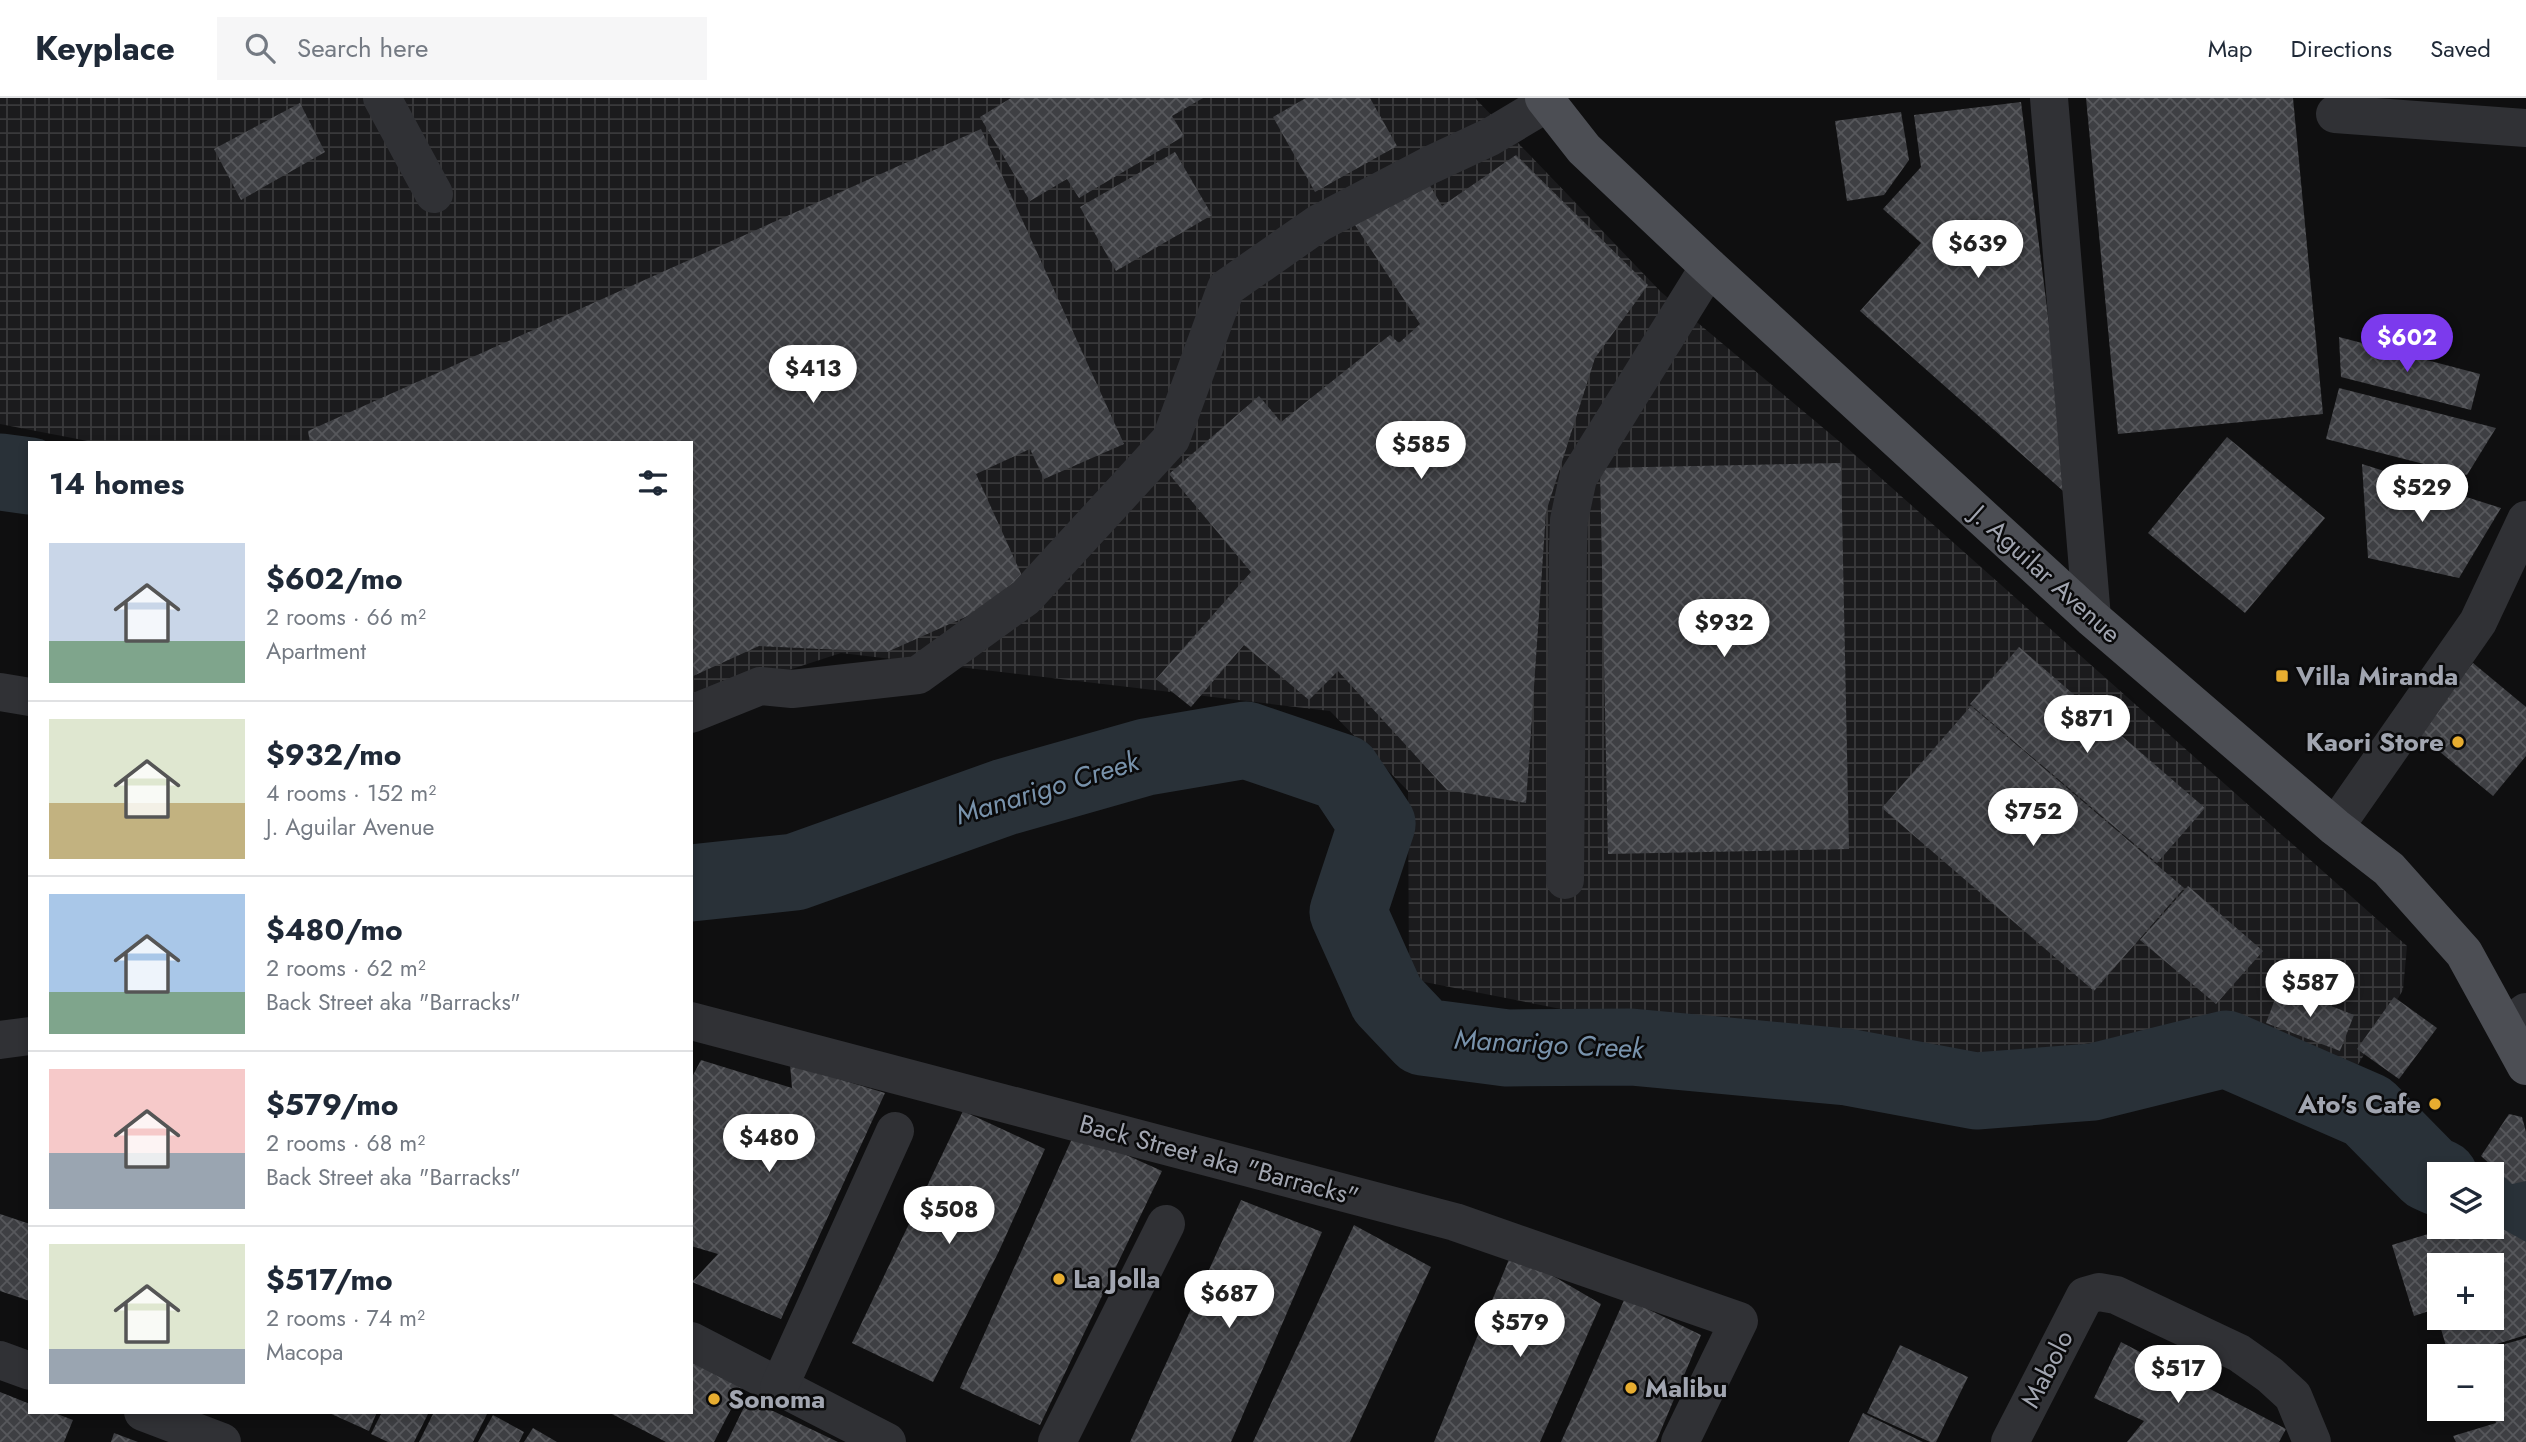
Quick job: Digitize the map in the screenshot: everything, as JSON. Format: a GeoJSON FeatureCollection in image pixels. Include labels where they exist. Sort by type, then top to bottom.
{"type":"FeatureCollection","features":[{"type":"Feature","properties":{"kind":"main road","name":"J. Aguilar Avenue"},"geometry":{"type":"LineString","coordinates":[[1545,101],[1584,149],[2092,618],[2335,827],[2389,869],[2464,953],[2516,1019],[2526,1066]]}},
{"type":"Feature","properties":{"kind":"street"},"geometry":{"type":"LineString","coordinates":[[382,98],[434,194]]}},
{"type":"Feature","properties":{"kind":"street"},"geometry":{"type":"LineString","coordinates":[[2049,98],[2092,618]]}},
{"type":"Feature","properties":{"kind":"street"},"geometry":{"type":"LineString","coordinates":[[693,713],[760,686],[792,689],[918,675],[1026,597],[1171,439],[1226,288],[1319,223],[1490,137],[1545,101]]}},
{"type":"Feature","properties":{"kind":"street"},"geometry":{"type":"LineString","coordinates":[[2335,114],[2526,128]]}},
{"type":"Feature","properties":{"kind":"street"},"geometry":{"type":"LineString","coordinates":[[1565,880],[1568,548],[1569,520],[1578,478],[1709,267]]}},
{"type":"Feature","properties":{"kind":"street"},"geometry":{"type":"LineString","coordinates":[[2335,827],[2478,622],[2526,520]]}},
{"type":"Feature","properties":{"kind":"street"},"geometry":{"type":"LineString","coordinates":[[0,692],[28,697]]}},
{"type":"Feature","properties":{"kind":"street","name":"Back Street aka \"Barracks\""},"geometry":{"type":"LineString","coordinates":[[693,1022],[1455,1222],[1739,1321],[1680,1442]]}},
{"type":"Feature","properties":{"kind":"street"},"geometry":{"type":"LineString","coordinates":[[0,1040],[28,1036]]}},
{"type":"Feature","properties":{"kind":"street"},"geometry":{"type":"LineString","coordinates":[[779,1387],[895,1132]]}},
{"type":"Feature","properties":{"kind":"street"},"geometry":{"type":"LineString","coordinates":[[1057,1442],[1166,1224]]}},
{"type":"Feature","properties":{"kind":"street","name":"Mabolo"},"geometry":{"type":"LineString","coordinates":[[2010,1442],[2085,1297],[2099,1292],[2116,1295],[2239,1353],[2294,1396],[2312,1442]]}},
{"type":"Feature","properties":{"kind":"street"},"geometry":{"type":"LineString","coordinates":[[693,1342],[887,1442]]}},
{"type":"Feature","properties":{"kind":"street"},"geometry":{"type":"LineString","coordinates":[[0,1360],[28,1370]]}},
{"type":"Feature","properties":{"kind":"street"},"geometry":{"type":"LineString","coordinates":[[148,1414],[222,1442]]}},
{"type":"Feature","properties":{"kind":"shaded area"},"geometry":{"type":"Polygon","coordinates":[[[0,98],[1475,98],[1661,292],[1846,447],[2407,946],[2403,990],[2353,1073],[2239,1024],[1960,1060],[1779,1052],[1409,979],[1408,791],[1330,711],[841,653],[693,701],[693,441],[88,441],[0,424],[0,98]]]}},
{"type":"Feature","properties":{"kind":"building"},"geometry":{"type":"Polygon","coordinates":[[[1011,98],[1203,98],[1172,116],[1184,136],[1079,198],[1067,179],[1030,201],[980,117],[1011,98]]]}},
{"type":"Feature","properties":{"kind":"building"},"geometry":{"type":"Polygon","coordinates":[[[1306,98],[1370,98],[1397,146],[1315,192],[1273,117],[1306,98]]]}},
{"type":"Feature","properties":{"kind":"building"},"geometry":{"type":"Polygon","coordinates":[[[2086,98],[2293,98],[2323,414],[2118,434],[2086,98]]]}},
{"type":"Feature","properties":{"kind":"building"},"geometry":{"type":"Polygon","coordinates":[[[2021,102],[2071,498],[1860,311],[1921,243],[1883,209],[1921,167],[1914,115],[2021,102]]]}},
{"type":"Feature","properties":{"kind":"building"},"geometry":{"type":"Polygon","coordinates":[[[300,103],[325,152],[241,200],[214,149],[300,103]]]}},
{"type":"Feature","properties":{"kind":"building"},"geometry":{"type":"Polygon","coordinates":[[[1901,112],[1909,160],[1884,195],[1847,201],[1835,121],[1901,112]]]}},
{"type":"Feature","properties":{"kind":"building"},"geometry":{"type":"Polygon","coordinates":[[[981,129],[1124,444],[1044,479],[1030,449],[976,474],[1028,589],[887,652],[759,646],[693,676],[693,441],[310,441],[308,431],[981,129]]]}},
{"type":"Feature","properties":{"kind":"building"},"geometry":{"type":"Polygon","coordinates":[[[1175,152],[1212,215],[1116,271],[1080,207],[1175,152]]]}},
{"type":"Feature","properties":{"kind":"building"},"geometry":{"type":"Polygon","coordinates":[[[1516,155],[1648,285],[1595,358],[1546,512],[1526,803],[1447,790],[1338,671],[1309,700],[1244,645],[1191,707],[1156,679],[1251,572],[1169,474],[1259,396],[1281,422],[1390,335],[1399,343],[1420,324],[1349,216],[1422,172],[1442,206],[1516,155]]]}},
{"type":"Feature","properties":{"kind":"building"},"geometry":{"type":"Polygon","coordinates":[[[2339,337],[2480,374],[2471,410],[2341,377],[2339,337]]]}},
{"type":"Feature","properties":{"kind":"building"},"geometry":{"type":"Polygon","coordinates":[[[2339,388],[2496,428],[2467,475],[2326,439],[2339,388]]]}},
{"type":"Feature","properties":{"kind":"building"},"geometry":{"type":"Polygon","coordinates":[[[2227,437],[2325,518],[2245,613],[2148,533],[2227,437]]]}},
{"type":"Feature","properties":{"kind":"building"},"geometry":{"type":"Polygon","coordinates":[[[1841,463],[1849,849],[1608,854],[1600,468],[1841,463]]]}},
{"type":"Feature","properties":{"kind":"building"},"geometry":{"type":"Polygon","coordinates":[[[2362,464],[2501,508],[2459,578],[2368,558],[2362,464]]]}},
{"type":"Feature","properties":{"kind":"building"},"geometry":{"type":"Polygon","coordinates":[[[2019,647],[2205,808],[2157,863],[1970,704],[2019,647]]]}},
{"type":"Feature","properties":{"kind":"building"},"geometry":{"type":"Polygon","coordinates":[[[2473,663],[2526,707],[2526,756],[2493,796],[2416,732],[2473,663]]]}},
{"type":"Feature","properties":{"kind":"building"},"geometry":{"type":"Polygon","coordinates":[[[1971,706],[2184,888],[2094,991],[1882,808],[1971,706]]]}},
{"type":"Feature","properties":{"kind":"building"},"geometry":{"type":"Polygon","coordinates":[[[2188,886],[2263,951],[2216,1004],[2140,940],[2188,886]]]}},
{"type":"Feature","properties":{"kind":"building"},"geometry":{"type":"Polygon","coordinates":[[[2280,986],[2354,1015],[2340,1051],[2266,1023],[2280,986]]]}},
{"type":"Feature","properties":{"kind":"building"},"geometry":{"type":"Polygon","coordinates":[[[2394,997],[2437,1028],[2399,1079],[2357,1049],[2394,997]]]}},
{"type":"Feature","properties":{"kind":"building"},"geometry":{"type":"Polygon","coordinates":[[[701,1060],[792,1088],[790,1064],[885,1093],[781,1319],[693,1282],[718,1254],[693,1247],[693,1075],[701,1060]]]}},
{"type":"Feature","properties":{"kind":"building"},"geometry":{"type":"Polygon","coordinates":[[[963,1111],[1045,1149],[999,1251],[933,1382],[852,1343],[963,1111]]]}},
{"type":"Feature","properties":{"kind":"building"},"geometry":{"type":"Polygon","coordinates":[[[2509,1114],[2522,1117],[2526,1132],[2526,1181],[2512,1184],[2504,1177],[2504,1162],[2488,1162],[2481,1156],[2509,1114]]]}},
{"type":"Feature","properties":{"kind":"building","name":"La Jolla"},"geometry":{"type":"Polygon","coordinates":[[[1075,1132],[1162,1171],[1040,1425],[960,1388],[1075,1132]]]}},
{"type":"Feature","properties":{"kind":"building"},"geometry":{"type":"Polygon","coordinates":[[[1241,1200],[1322,1232],[1231,1442],[1130,1442],[1241,1200]]]}},
{"type":"Feature","properties":{"kind":"building"},"geometry":{"type":"Polygon","coordinates":[[[0,1214],[28,1223],[28,1300],[0,1291],[0,1214]]]}},
{"type":"Feature","properties":{"kind":"building"},"geometry":{"type":"Polygon","coordinates":[[[1354,1225],[1431,1267],[1350,1442],[1253,1442],[1354,1225]]]}},
{"type":"Feature","properties":{"kind":"building"},"geometry":{"type":"Polygon","coordinates":[[[2504,1230],[2526,1242],[2526,1335],[2497,1344],[2445,1344],[2441,1330],[2504,1330],[2504,1253],[2427,1253],[2427,1312],[2414,1316],[2392,1245],[2427,1234],[2427,1239],[2504,1239],[2504,1230]]]}},
{"type":"Feature","properties":{"kind":"building"},"geometry":{"type":"Polygon","coordinates":[[[1512,1252],[1601,1304],[1540,1442],[1434,1442],[1512,1252]]]}},
{"type":"Feature","properties":{"kind":"building","name":"Malibu"},"geometry":{"type":"Polygon","coordinates":[[[1625,1298],[1701,1335],[1656,1442],[1561,1442],[1625,1298]]]}},
{"type":"Feature","properties":{"kind":"building"},"geometry":{"type":"Polygon","coordinates":[[[2526,1338],[2526,1442],[2456,1442],[2453,1436],[2495,1421],[2504,1421],[2504,1344],[2526,1338]]]}},
{"type":"Feature","properties":{"kind":"building"},"geometry":{"type":"Polygon","coordinates":[[[2121,1342],[2286,1429],[2279,1442],[2127,1442],[2144,1421],[2094,1398],[2121,1342]]]}},
{"type":"Feature","properties":{"kind":"building"},"geometry":{"type":"Polygon","coordinates":[[[1900,1345],[1968,1377],[1936,1442],[1930,1442],[1867,1413],[1900,1345]]]}},
{"type":"Feature","properties":{"kind":"building","name":"Sonoma"},"geometry":{"type":"Polygon","coordinates":[[[693,1360],[743,1386],[714,1442],[666,1442],[612,1414],[693,1414],[693,1360]]]}},
{"type":"Feature","properties":{"kind":"building"},"geometry":{"type":"Polygon","coordinates":[[[0,1392],[28,1403],[28,1414],[57,1414],[73,1420],[64,1442],[0,1442],[0,1392]]]}},
{"type":"Feature","properties":{"kind":"building"},"geometry":{"type":"Polygon","coordinates":[[[748,1399],[838,1442],[727,1442],[748,1399]]]}},
{"type":"Feature","properties":{"kind":"building"},"geometry":{"type":"Polygon","coordinates":[[[1863,1413],[1923,1442],[1849,1442],[1863,1413]]]}},
{"type":"Feature","properties":{"kind":"building"},"geometry":{"type":"Polygon","coordinates":[[[331,1414],[376,1414],[369,1431],[331,1414]]]}},
{"type":"Feature","properties":{"kind":"building"},"geometry":{"type":"Polygon","coordinates":[[[381,1414],[428,1414],[414,1442],[388,1442],[371,1434],[381,1414]]]}},
{"type":"Feature","properties":{"kind":"building"},"geometry":{"type":"Polygon","coordinates":[[[433,1414],[487,1414],[473,1442],[419,1442],[433,1414]]]}},
{"type":"Feature","properties":{"kind":"building"},"geometry":{"type":"Polygon","coordinates":[[[493,1415],[524,1432],[519,1442],[478,1442],[493,1415]]]}},
{"type":"Feature","properties":{"kind":"building"},"geometry":{"type":"Polygon","coordinates":[[[533,1428],[557,1442],[524,1442],[533,1428]]]}},
{"type":"Feature","properties":{"kind":"building"},"geometry":{"type":"Polygon","coordinates":[[[114,1433],[138,1442],[111,1442],[114,1433]]]}},
{"type":"Feature","properties":{"kind":"waterway","name":"Manarigo Creek"},"geometry":{"type":"LineString","coordinates":[[0,472],[28,476]]}},
{"type":"Feature","properties":{"kind":"waterway","name":"Manarigo Creek"},"geometry":{"type":"LineString","coordinates":[[693,883],[795,872],[1005,797],[1146,757],[1246,740],[1343,773],[1377,824],[1348,912],[1387,999],[1423,1037],[1507,1048],[1631,1047],[1847,1067],[1976,1091],[2093,1082],[2226,1049],[2368,1111],[2427,1171]]}},
{"type":"Feature","properties":{"kind":"waterway","name":"Manarigo Creek"},"geometry":{"type":"LineString","coordinates":[[2504,1206],[2526,1208]]}},
{"type":"Feature","properties":{"kind":"place","name":"Villa Miranda"},"geometry":{"type":"Point","coordinates":[2282,676]}},
{"type":"Feature","properties":{"kind":"place","name":"Kaori Store"},"geometry":{"type":"Point","coordinates":[2458,742]}},
{"type":"Feature","properties":{"kind":"place","name":"Ato's Cafe"},"geometry":{"type":"Point","coordinates":[2435,1104]}},
{"type":"Feature","properties":{"kind":"place","name":"La Jolla"},"geometry":{"type":"Point","coordinates":[1059,1279]}},
{"type":"Feature","properties":{"kind":"place","name":"Malibu"},"geometry":{"type":"Point","coordinates":[1631,1388]}},
{"type":"Feature","properties":{"kind":"place","name":"Sonoma"},"geometry":{"type":"Point","coordinates":[714,1399]}}]}
